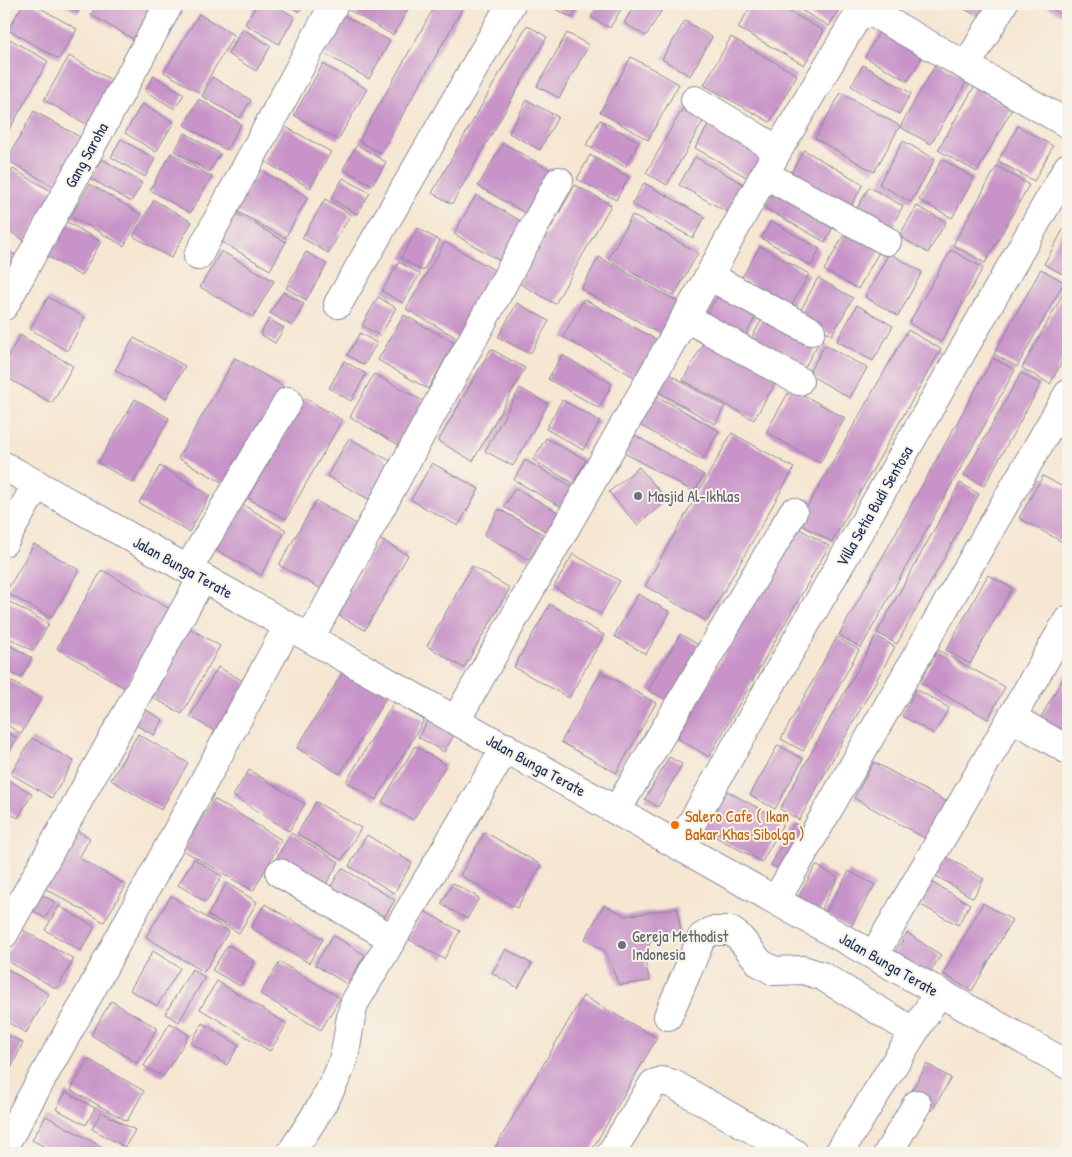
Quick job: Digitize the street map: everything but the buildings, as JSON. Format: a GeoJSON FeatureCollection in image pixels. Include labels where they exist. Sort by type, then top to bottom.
{"type":"FeatureCollection","features":[{"type":"Feature","properties":{"kind":"street","name":"Gang Saroha"},"geometry":{"type":"LineString","coordinates":[[4,306],[169,4]]}},
{"type":"Feature","properties":{"kind":"street"},"geometry":{"type":"LineString","coordinates":[[198,256],[334,4]]}},
{"type":"Feature","properties":{"kind":"street"},"geometry":{"type":"LineString","coordinates":[[338,304],[511,4]]}},
{"type":"Feature","properties":{"kind":"street"},"geometry":{"type":"LineString","coordinates":[[967,65],[1003,4]]}},
{"type":"Feature","properties":{"kind":"street"},"geometry":{"type":"LineString","coordinates":[[456,720],[685,316],[710,276],[778,150],[855,20],[860,15],[873,13],[1068,124]]}},
{"type":"Feature","properties":{"kind":"street"},"geometry":{"type":"LineString","coordinates":[[695,100],[778,150]]}},
{"type":"Feature","properties":{"kind":"street","name":"Villa Setia Budi Sentosa"},"geometry":{"type":"LineString","coordinates":[[679,844],[1068,167]]}},
{"type":"Feature","properties":{"kind":"street"},"geometry":{"type":"LineString","coordinates":[[766,175],[887,241]]}},
{"type":"Feature","properties":{"kind":"street"},"geometry":{"type":"LineString","coordinates":[[4,1146],[559,180]]}},
{"type":"Feature","properties":{"kind":"street"},"geometry":{"type":"LineString","coordinates":[[710,276],[811,332]]}},
{"type":"Feature","properties":{"kind":"street"},"geometry":{"type":"LineString","coordinates":[[685,316],[799,380]]}},
{"type":"Feature","properties":{"kind":"street"},"geometry":{"type":"LineString","coordinates":[[776,900],[1068,394]]}},
{"type":"Feature","properties":{"kind":"street"},"geometry":{"type":"LineString","coordinates":[[4,934],[288,401]]}},
{"type":"Feature","properties":{"kind":"street","name":"Jalan Bunga Terate"},"geometry":{"type":"LineString","coordinates":[[4,466],[679,844],[1068,1065]]}},
{"type":"Feature","properties":{"kind":"street"},"geometry":{"type":"LineString","coordinates":[[4,542],[37,484]]}},
{"type":"Feature","properties":{"kind":"street"},"geometry":{"type":"LineString","coordinates":[[617,810],[793,512]]}},
{"type":"Feature","properties":{"kind":"street"},"geometry":{"type":"LineString","coordinates":[[874,955],[1013,718],[1068,620]]}},
{"type":"Feature","properties":{"kind":"street"},"geometry":{"type":"LineString","coordinates":[[1013,718],[1068,750]]}},
{"type":"Feature","properties":{"kind":"street"},"geometry":{"type":"LineString","coordinates":[[291,1153],[340,1070],[346,1051],[347,1030],[352,1009],[391,938],[506,747]]}},
{"type":"Feature","properties":{"kind":"street"},"geometry":{"type":"LineString","coordinates":[[280,872],[391,938]]}},
{"type":"Feature","properties":{"kind":"street"},"geometry":{"type":"LineString","coordinates":[[668,1016],[702,937],[705,933],[719,930],[736,934],[760,963],[774,971],[803,970],[822,976],[914,1032]]}},
{"type":"Feature","properties":{"kind":"street"},"geometry":{"type":"LineString","coordinates":[[839,1153],[939,992]]}},
{"type":"Feature","properties":{"kind":"street"},"geometry":{"type":"LineString","coordinates":[[611,1153],[654,1084],[662,1081],[673,1084],[794,1153]]}},
{"type":"Feature","properties":{"kind":"street"},"geometry":{"type":"LineString","coordinates":[[888,1153],[917,1104]]}},
{"type":"Feature","properties":{"kind":"place","name":"Masjid Al-Ikhlas"},"geometry":{"type":"Point","coordinates":[638,496]}},
{"type":"Feature","properties":{"kind":"place","name":"Salero Cafe ( Ikan Bakar Khas Sibolga )"},"geometry":{"type":"Point","coordinates":[675,825]}},
{"type":"Feature","properties":{"kind":"place","name":"Gereja Methodist Indonesia"},"geometry":{"type":"Point","coordinates":[622,945]}}]}
